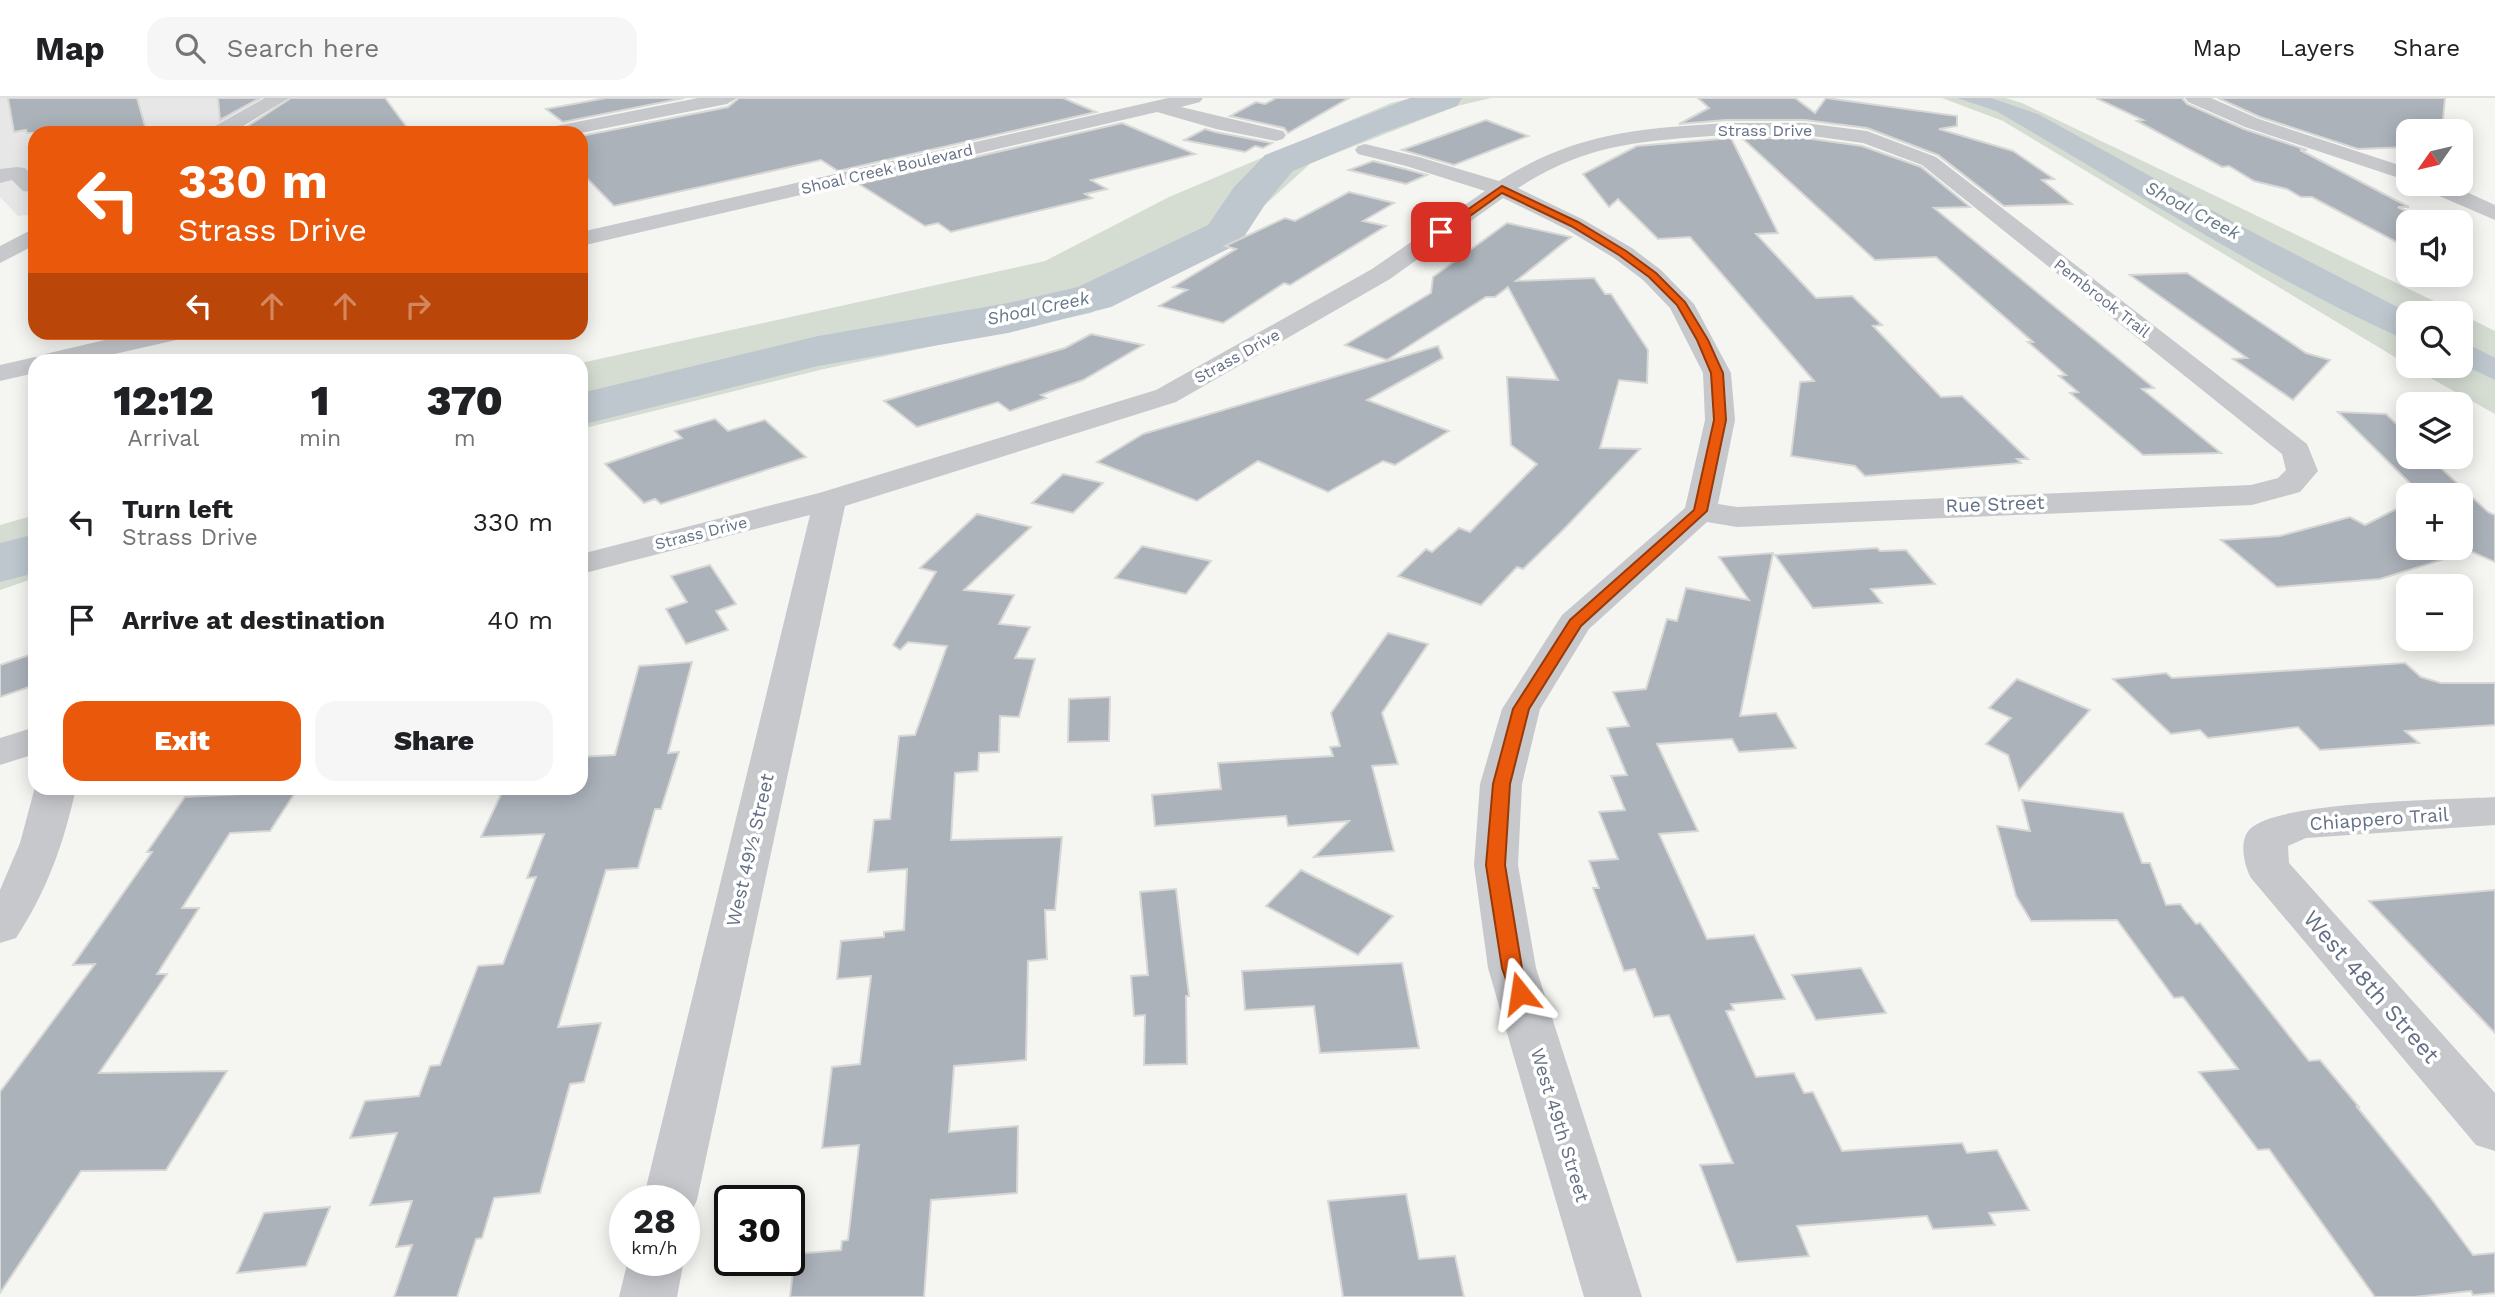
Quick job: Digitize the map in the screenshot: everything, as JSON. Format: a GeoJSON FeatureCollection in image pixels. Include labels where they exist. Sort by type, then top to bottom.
{"type":"FeatureCollection","features":[{"type":"Feature","properties":{"kind":"street"},"geometry":{"type":"LineString","coordinates":[[229,126],[279,98]]}},
{"type":"Feature","properties":{"kind":"street"},"geometry":{"type":"LineString","coordinates":[[586,126],[727,98]]}},
{"type":"Feature","properties":{"kind":"street"},"geometry":{"type":"LineString","coordinates":[[1132,98],[1216,123],[1276,135]]}},
{"type":"Feature","properties":{"kind":"street","name":"Shoal Creek Boulevard"},"geometry":{"type":"LineString","coordinates":[[588,237],[1193,98]]}},
{"type":"Feature","properties":{"kind":"street"},"geometry":{"type":"LineString","coordinates":[[2194,98],[2252,123],[2396,171]]}},
{"type":"Feature","properties":{"kind":"street"},"geometry":{"type":"LineString","coordinates":[[210,112],[256,111]]}},
{"type":"Feature","properties":{"kind":"street","name":"Strass Drive"},"geometry":{"type":"LineString","coordinates":[[588,562],[830,500],[1167,396],[1381,274],[1502,189],[1559,156],[1590,146],[1635,137],[1726,129],[1805,129],[1867,137]]}},
{"type":"Feature","properties":{"kind":"street","name":"Pembrook Trail"},"geometry":{"type":"LineString","coordinates":[[1867,137],[1929,161],[2296,450],[2302,471],[2289,485]]}},
{"type":"Feature","properties":{"kind":"street"},"geometry":{"type":"LineString","coordinates":[[1365,150],[1412,161],[1502,189],[1574,224],[1623,253],[1652,275],[1681,304],[1717,373],[1720,420],[1700,511]]}},
{"type":"Feature","properties":{"kind":"street"},"geometry":{"type":"LineString","coordinates":[[0,176],[17,173],[28,181]]}},
{"type":"Feature","properties":{"kind":"street"},"geometry":{"type":"LineString","coordinates":[[0,192],[28,186]]}},
{"type":"Feature","properties":{"kind":"street"},"geometry":{"type":"LineString","coordinates":[[2457,196],[2495,213]]}},
{"type":"Feature","properties":{"kind":"street"},"geometry":{"type":"LineString","coordinates":[[0,256],[21,233]]}},
{"type":"Feature","properties":{"kind":"street"},"geometry":{"type":"LineString","coordinates":[[81,354],[141,340]]}},
{"type":"Feature","properties":{"kind":"street"},"geometry":{"type":"LineString","coordinates":[[0,373],[28,367]]}},
{"type":"Feature","properties":{"kind":"street","name":"Rue Street"},"geometry":{"type":"LineString","coordinates":[[1700,511],[1737,517],[2252,495],[2289,485]]}},
{"type":"Feature","properties":{"kind":"street","name":"West 49½ Street"},"geometry":{"type":"LineString","coordinates":[[673,1185],[830,500]]}},
{"type":"Feature","properties":{"kind":"street","name":"West 49th Street"},"geometry":{"type":"LineString","coordinates":[[1613,1297],[1512,968],[1496,865],[1501,784],[1521,709],[1575,623],[1700,511]]}},
{"type":"Feature","properties":{"kind":"street"},"geometry":{"type":"LineString","coordinates":[[0,752],[28,742]]}},
{"type":"Feature","properties":{"kind":"street"},"geometry":{"type":"LineString","coordinates":[[0,926],[15,907],[41,851],[53,795]]}},
{"type":"Feature","properties":{"kind":"street","name":"Chiappero Trail"},"geometry":{"type":"LineString","coordinates":[[2266,838],[2300,824],[2495,811]]}},
{"type":"Feature","properties":{"kind":"street","name":"West 48th Street"},"geometry":{"type":"LineString","coordinates":[[2266,838],[2267,867],[2495,1129]]}},
{"type":"Feature","properties":{"kind":"street"},"geometry":{"type":"LineString","coordinates":[[648,1297],[653,1276]]}},
{"type":"Feature","properties":{"kind":"shaded area"},"geometry":{"type":"Polygon","coordinates":[[[0,98],[267,98],[216,126],[28,126],[28,215],[18,216],[0,197],[0,98]]]}},
{"type":"Feature","properties":{"kind":"shaded area"},"geometry":{"type":"Polygon","coordinates":[[[1412,98],[1491,98],[1457,106],[1311,163],[1246,222],[1233,239],[1091,313],[824,369],[588,427],[588,361],[1045,261],[1169,197],[1391,103],[1412,98]]]}},
{"type":"Feature","properties":{"kind":"shaded area"},"geometry":{"type":"Polygon","coordinates":[[[1942,98],[2006,98],[2022,103],[2396,283],[2396,287],[2405,287],[2434,301],[2396,301],[2396,358],[2003,121],[1942,98]]]}},
{"type":"Feature","properties":{"kind":"shaded area"},"geometry":{"type":"Polygon","coordinates":[[[2473,320],[2495,331],[2495,414],[2473,402],[2473,392],[2456,392],[2430,378],[2473,378],[2473,320]]]}},
{"type":"Feature","properties":{"kind":"shaded area"},"geometry":{"type":"Polygon","coordinates":[[[28,517],[28,580],[0,590],[0,525],[28,517]]]}},
{"type":"Feature","properties":{"kind":"water"},"geometry":{"type":"Polygon","coordinates":[[[1957,98],[1991,98],[2038,114],[2235,223],[2396,306],[2396,335],[2250,261],[1996,111],[1957,98]]]}},
{"type":"Feature","properties":{"kind":"water"},"geometry":{"type":"Polygon","coordinates":[[[2473,347],[2495,358],[2495,380],[2473,370],[2473,347]]]}},
{"type":"Feature","properties":{"kind":"building"},"geometry":{"type":"Polygon","coordinates":[[[8,98],[137,98],[145,126],[28,126],[28,133],[26,130],[14,132],[8,98]]]}},
{"type":"Feature","properties":{"kind":"building"},"geometry":{"type":"Polygon","coordinates":[[[218,98],[260,98],[220,120],[218,98]]]}},
{"type":"Feature","properties":{"kind":"building"},"geometry":{"type":"Polygon","coordinates":[[[291,98],[385,98],[406,126],[248,126],[291,98]]]}},
{"type":"Feature","properties":{"kind":"building"},"geometry":{"type":"Polygon","coordinates":[[[606,98],[684,98],[563,122],[546,109],[606,98]]]}},
{"type":"Feature","properties":{"kind":"building"},"geometry":{"type":"Polygon","coordinates":[[[739,98],[1063,98],[1096,112],[838,171],[821,160],[614,206],[588,179],[588,135],[728,107],[739,98]]]}},
{"type":"Feature","properties":{"kind":"building"},"geometry":{"type":"Polygon","coordinates":[[[1276,98],[1349,98],[1288,133],[1284,128],[1230,116],[1256,102],[1265,104],[1276,98]]]}},
{"type":"Feature","properties":{"kind":"building"},"geometry":{"type":"Polygon","coordinates":[[[1698,98],[1795,98],[1815,113],[1826,98],[1957,116],[1957,126],[1939,129],[2013,151],[2054,179],[2042,180],[2072,204],[2004,206],[1938,155],[1867,128],[1805,120],[1726,120],[1679,124],[1709,108],[1698,98]]]}},
{"type":"Feature","properties":{"kind":"building"},"geometry":{"type":"Polygon","coordinates":[[[2096,98],[2182,98],[2187,104],[2244,129],[2307,150],[2300,150],[2409,207],[2398,207],[2404,210],[2396,210],[2396,242],[2312,197],[2301,197],[2287,189],[2254,181],[2229,166],[2222,167],[2137,121],[2143,120],[2096,98]]]}},
{"type":"Feature","properties":{"kind":"building"},"geometry":{"type":"Polygon","coordinates":[[[2218,98],[2445,98],[2443,119],[2396,119],[2396,147],[2358,149],[2260,117],[2218,98]]]}},
{"type":"Feature","properties":{"kind":"building"},"geometry":{"type":"Polygon","coordinates":[[[1486,120],[1528,136],[1454,165],[1402,150],[1486,120]]]}},
{"type":"Feature","properties":{"kind":"building"},"geometry":{"type":"Polygon","coordinates":[[[1122,123],[1195,154],[1091,180],[1107,189],[1085,194],[1092,198],[951,232],[938,223],[925,226],[859,184],[1122,123]]]}},
{"type":"Feature","properties":{"kind":"building"},"geometry":{"type":"Polygon","coordinates":[[[1205,129],[1272,143],[1263,148],[1255,146],[1245,152],[1184,140],[1205,129]]]}},
{"type":"Feature","properties":{"kind":"building"},"geometry":{"type":"Polygon","coordinates":[[[1731,138],[1778,233],[1756,234],[1816,298],[1852,296],[1882,325],[1873,326],[1941,397],[1962,396],[2028,459],[2017,459],[2021,463],[1865,476],[1855,466],[1791,456],[1800,382],[1814,381],[1690,237],[1658,239],[1618,199],[1609,207],[1583,174],[1637,146],[1731,138]]]}},
{"type":"Feature","properties":{"kind":"building"},"geometry":{"type":"Polygon","coordinates":[[[1742,138],[1805,138],[1862,146],[1921,167],[1970,207],[1934,208],[2154,388],[2142,389],[2221,453],[2143,455],[2070,393],[2078,392],[2059,376],[2066,375],[2028,342],[2033,342],[1936,257],[1875,260],[1742,138]]]}},
{"type":"Feature","properties":{"kind":"building"},"geometry":{"type":"Polygon","coordinates":[[[1373,161],[1427,175],[1406,184],[1349,170],[1373,161]]]}},
{"type":"Feature","properties":{"kind":"building"},"geometry":{"type":"Polygon","coordinates":[[[1349,192],[1394,203],[1363,221],[1386,226],[1290,285],[1284,283],[1223,323],[1159,306],[1187,290],[1173,287],[1236,249],[1225,246],[1285,218],[1295,221],[1349,192]]]}},
{"type":"Feature","properties":{"kind":"building"},"geometry":{"type":"Polygon","coordinates":[[[1507,223],[1571,237],[1516,281],[1594,278],[1605,294],[1611,294],[1648,350],[1647,383],[1619,380],[1600,448],[1640,449],[1564,529],[1523,569],[1517,567],[1481,605],[1398,576],[1426,549],[1432,552],[1459,528],[1470,532],[1537,464],[1511,445],[1507,377],[1558,380],[1508,287],[1495,297],[1486,297],[1387,360],[1345,345],[1431,293],[1433,277],[1507,223]]]}},
{"type":"Feature","properties":{"kind":"building"},"geometry":{"type":"Polygon","coordinates":[[[2187,273],[2306,353],[2330,360],[2293,400],[2233,359],[2247,358],[2130,275],[2187,273]]]}},
{"type":"Feature","properties":{"kind":"building"},"geometry":{"type":"Polygon","coordinates":[[[1091,334],[1143,345],[1083,380],[1041,395],[1046,398],[1010,411],[998,402],[917,427],[884,401],[1065,348],[1091,334]]]}},
{"type":"Feature","properties":{"kind":"building"},"geometry":{"type":"Polygon","coordinates":[[[1438,346],[1443,358],[1367,400],[1449,431],[1395,465],[1383,461],[1328,492],[1258,461],[1197,501],[1097,462],[1143,434],[1438,346]]]}},
{"type":"Feature","properties":{"kind":"building"},"geometry":{"type":"Polygon","coordinates":[[[2338,412],[2386,414],[2396,424],[2396,469],[2442,469],[2457,483],[2410,483],[2338,412]]]}},
{"type":"Feature","properties":{"kind":"building"},"geometry":{"type":"Polygon","coordinates":[[[715,419],[728,431],[765,420],[806,457],[661,504],[655,499],[644,503],[605,464],[682,438],[675,431],[715,419]]]}},
{"type":"Feature","properties":{"kind":"building"},"geometry":{"type":"Polygon","coordinates":[[[1063,474],[1103,483],[1073,513],[1032,503],[1063,474]]]}},
{"type":"Feature","properties":{"kind":"building"},"geometry":{"type":"Polygon","coordinates":[[[2473,498],[2495,515],[2495,562],[2473,552],[2473,498]]]}},
{"type":"Feature","properties":{"kind":"building"},"geometry":{"type":"Polygon","coordinates":[[[2396,509],[2396,560],[2441,560],[2380,579],[2277,587],[2221,540],[2280,536],[2350,517],[2365,525],[2396,509]]]}},
{"type":"Feature","properties":{"kind":"building"},"geometry":{"type":"Polygon","coordinates":[[[977,514],[1031,527],[964,590],[1014,595],[999,624],[1030,627],[1015,658],[1035,659],[1019,717],[1000,716],[999,752],[979,753],[978,771],[955,773],[951,840],[1062,837],[1055,910],[1045,910],[1047,959],[1028,961],[1026,1060],[954,1066],[949,1132],[1018,1126],[1017,1193],[931,1200],[924,1297],[790,1297],[792,1276],[805,1276],[805,1253],[841,1250],[842,1241],[848,1240],[859,1145],[822,1148],[832,1067],[860,1064],[871,976],[837,979],[841,941],[884,937],[884,932],[904,930],[907,869],[868,872],[874,820],[890,819],[899,736],[915,735],[947,646],[908,642],[900,650],[893,645],[936,572],[920,568],[977,514]]]}},
{"type":"Feature","properties":{"kind":"building"},"geometry":{"type":"Polygon","coordinates":[[[1142,546],[1211,561],[1186,594],[1115,578],[1142,546]]]}},
{"type":"Feature","properties":{"kind":"building"},"geometry":{"type":"Polygon","coordinates":[[[1877,548],[1880,551],[1906,550],[1935,584],[1871,589],[1882,603],[1813,608],[1775,555],[1877,548]]]}},
{"type":"Feature","properties":{"kind":"building"},"geometry":{"type":"Polygon","coordinates":[[[1773,553],[1740,716],[1776,713],[1796,748],[1739,752],[1732,739],[1657,744],[1698,831],[1659,834],[1707,939],[1754,935],[1785,999],[1731,1004],[1734,1010],[1726,1011],[1756,1077],[1794,1073],[1804,1093],[1813,1092],[1842,1151],[1962,1143],[1967,1153],[1997,1150],[2029,1210],[1989,1213],[1995,1225],[1933,1229],[1927,1216],[1797,1226],[1809,1256],[1737,1262],[1700,1165],[1733,1163],[1669,1015],[1654,1017],[1635,969],[1624,971],[1593,888],[1599,888],[1589,861],[1618,859],[1599,812],[1625,810],[1611,776],[1627,775],[1607,728],[1629,726],[1613,692],[1646,689],[1667,619],[1677,621],[1686,588],[1749,600],[1719,557],[1773,553]]]}},
{"type":"Feature","properties":{"kind":"building"},"geometry":{"type":"Polygon","coordinates":[[[710,565],[736,604],[716,611],[728,630],[686,644],[666,609],[687,602],[671,576],[710,565]]]}},
{"type":"Feature","properties":{"kind":"building"},"geometry":{"type":"Polygon","coordinates":[[[1388,633],[1428,644],[1382,713],[1398,764],[1372,766],[1394,851],[1314,857],[1349,821],[1288,826],[1286,816],[1155,826],[1152,795],[1221,789],[1218,763],[1333,756],[1330,747],[1340,746],[1331,713],[1388,633]]]}},
{"type":"Feature","properties":{"kind":"building"},"geometry":{"type":"Polygon","coordinates":[[[28,655],[28,687],[0,697],[0,665],[28,655]]]}},
{"type":"Feature","properties":{"kind":"building"},"geometry":{"type":"Polygon","coordinates":[[[692,662],[668,753],[679,752],[661,809],[655,809],[638,868],[606,870],[558,1027],[601,1023],[584,1082],[570,1084],[540,1193],[494,1198],[482,1238],[476,1239],[457,1297],[394,1297],[412,1245],[396,1247],[412,1201],[370,1205],[397,1133],[350,1138],[365,1101],[419,1096],[430,1066],[440,1065],[478,966],[503,964],[536,877],[527,878],[544,834],[481,837],[501,795],[588,795],[588,757],[615,755],[639,666],[692,662]]]}},
{"type":"Feature","properties":{"kind":"building"},"geometry":{"type":"Polygon","coordinates":[[[2405,663],[2421,677],[2441,683],[2495,683],[2495,725],[2405,731],[2419,743],[2320,750],[2298,727],[2208,738],[2200,730],[2171,734],[2113,679],[2166,673],[2172,678],[2405,663]]]}},
{"type":"Feature","properties":{"kind":"building"},"geometry":{"type":"Polygon","coordinates":[[[2017,679],[2090,710],[2019,790],[2008,755],[1986,744],[2011,718],[1989,708],[2017,679]]]}},
{"type":"Feature","properties":{"kind":"building"},"geometry":{"type":"Polygon","coordinates":[[[1110,697],[1109,741],[1068,742],[1069,699],[1110,697]]]}},
{"type":"Feature","properties":{"kind":"building"},"geometry":{"type":"Polygon","coordinates":[[[293,795],[270,831],[230,833],[182,908],[199,908],[157,974],[167,974],[99,1073],[227,1071],[166,1170],[81,1171],[0,1293],[0,1092],[95,964],[73,965],[152,852],[147,852],[185,797],[293,795]]]}},
{"type":"Feature","properties":{"kind":"building"},"geometry":{"type":"Polygon","coordinates":[[[2022,800],[2123,813],[2142,863],[2150,863],[2166,905],[2180,904],[2196,924],[2200,923],[2309,1061],[2320,1060],[2359,1107],[2473,1255],[2495,1253],[2495,1293],[2473,1295],[2471,1291],[2414,1297],[2375,1297],[2269,1149],[2258,1150],[2199,1072],[2238,1069],[2183,997],[2174,998],[2117,920],[2031,921],[2016,896],[1997,826],[2030,831],[2022,800]]]}},
{"type":"Feature","properties":{"kind":"building"},"geometry":{"type":"Polygon","coordinates":[[[1301,870],[1393,916],[1358,955],[1266,906],[1301,870]]]}},
{"type":"Feature","properties":{"kind":"building"},"geometry":{"type":"Polygon","coordinates":[[[1176,889],[1189,996],[1186,996],[1187,1064],[1144,1065],[1145,1015],[1134,1016],[1131,976],[1148,975],[1140,892],[1176,889]]]}},
{"type":"Feature","properties":{"kind":"building"},"geometry":{"type":"Polygon","coordinates":[[[2495,890],[2495,1033],[2369,901],[2495,890]]]}},
{"type":"Feature","properties":{"kind":"building"},"geometry":{"type":"Polygon","coordinates":[[[1402,963],[1419,1048],[1320,1053],[1314,1006],[1245,1010],[1242,971],[1402,963]]]}},
{"type":"Feature","properties":{"kind":"building"},"geometry":{"type":"Polygon","coordinates":[[[1861,968],[1886,1013],[1816,1020],[1792,975],[1861,968]]]}},
{"type":"Feature","properties":{"kind":"building"},"geometry":{"type":"Polygon","coordinates":[[[1406,1194],[1419,1259],[1455,1256],[1464,1297],[1343,1297],[1328,1201],[1406,1194]]]}},
{"type":"Feature","properties":{"kind":"building"},"geometry":{"type":"Polygon","coordinates":[[[330,1207],[306,1266],[237,1273],[264,1213],[330,1207]]]}},
{"type":"Feature","properties":{"kind":"waterway","name":"Shoal Creek"},"geometry":{"type":"LineString","coordinates":[[588,407],[818,351],[1008,318],[1094,297],[1224,234],[1249,196],[1279,163],[1369,125],[1444,98]]}},
{"type":"Feature","properties":{"kind":"waterway","name":"Shoal Creek"},"geometry":{"type":"LineString","coordinates":[[0,563],[28,555]]}},
{"type":"Feature","properties":{"kind":"route"},"geometry":{"type":"LineString","coordinates":[[1441,232],[1502,189],[1574,224],[1623,253],[1652,275],[1681,304],[1717,373],[1720,420],[1700,511],[1575,623],[1521,709],[1501,784],[1496,865],[1512,968],[1520,993]]}}]}
